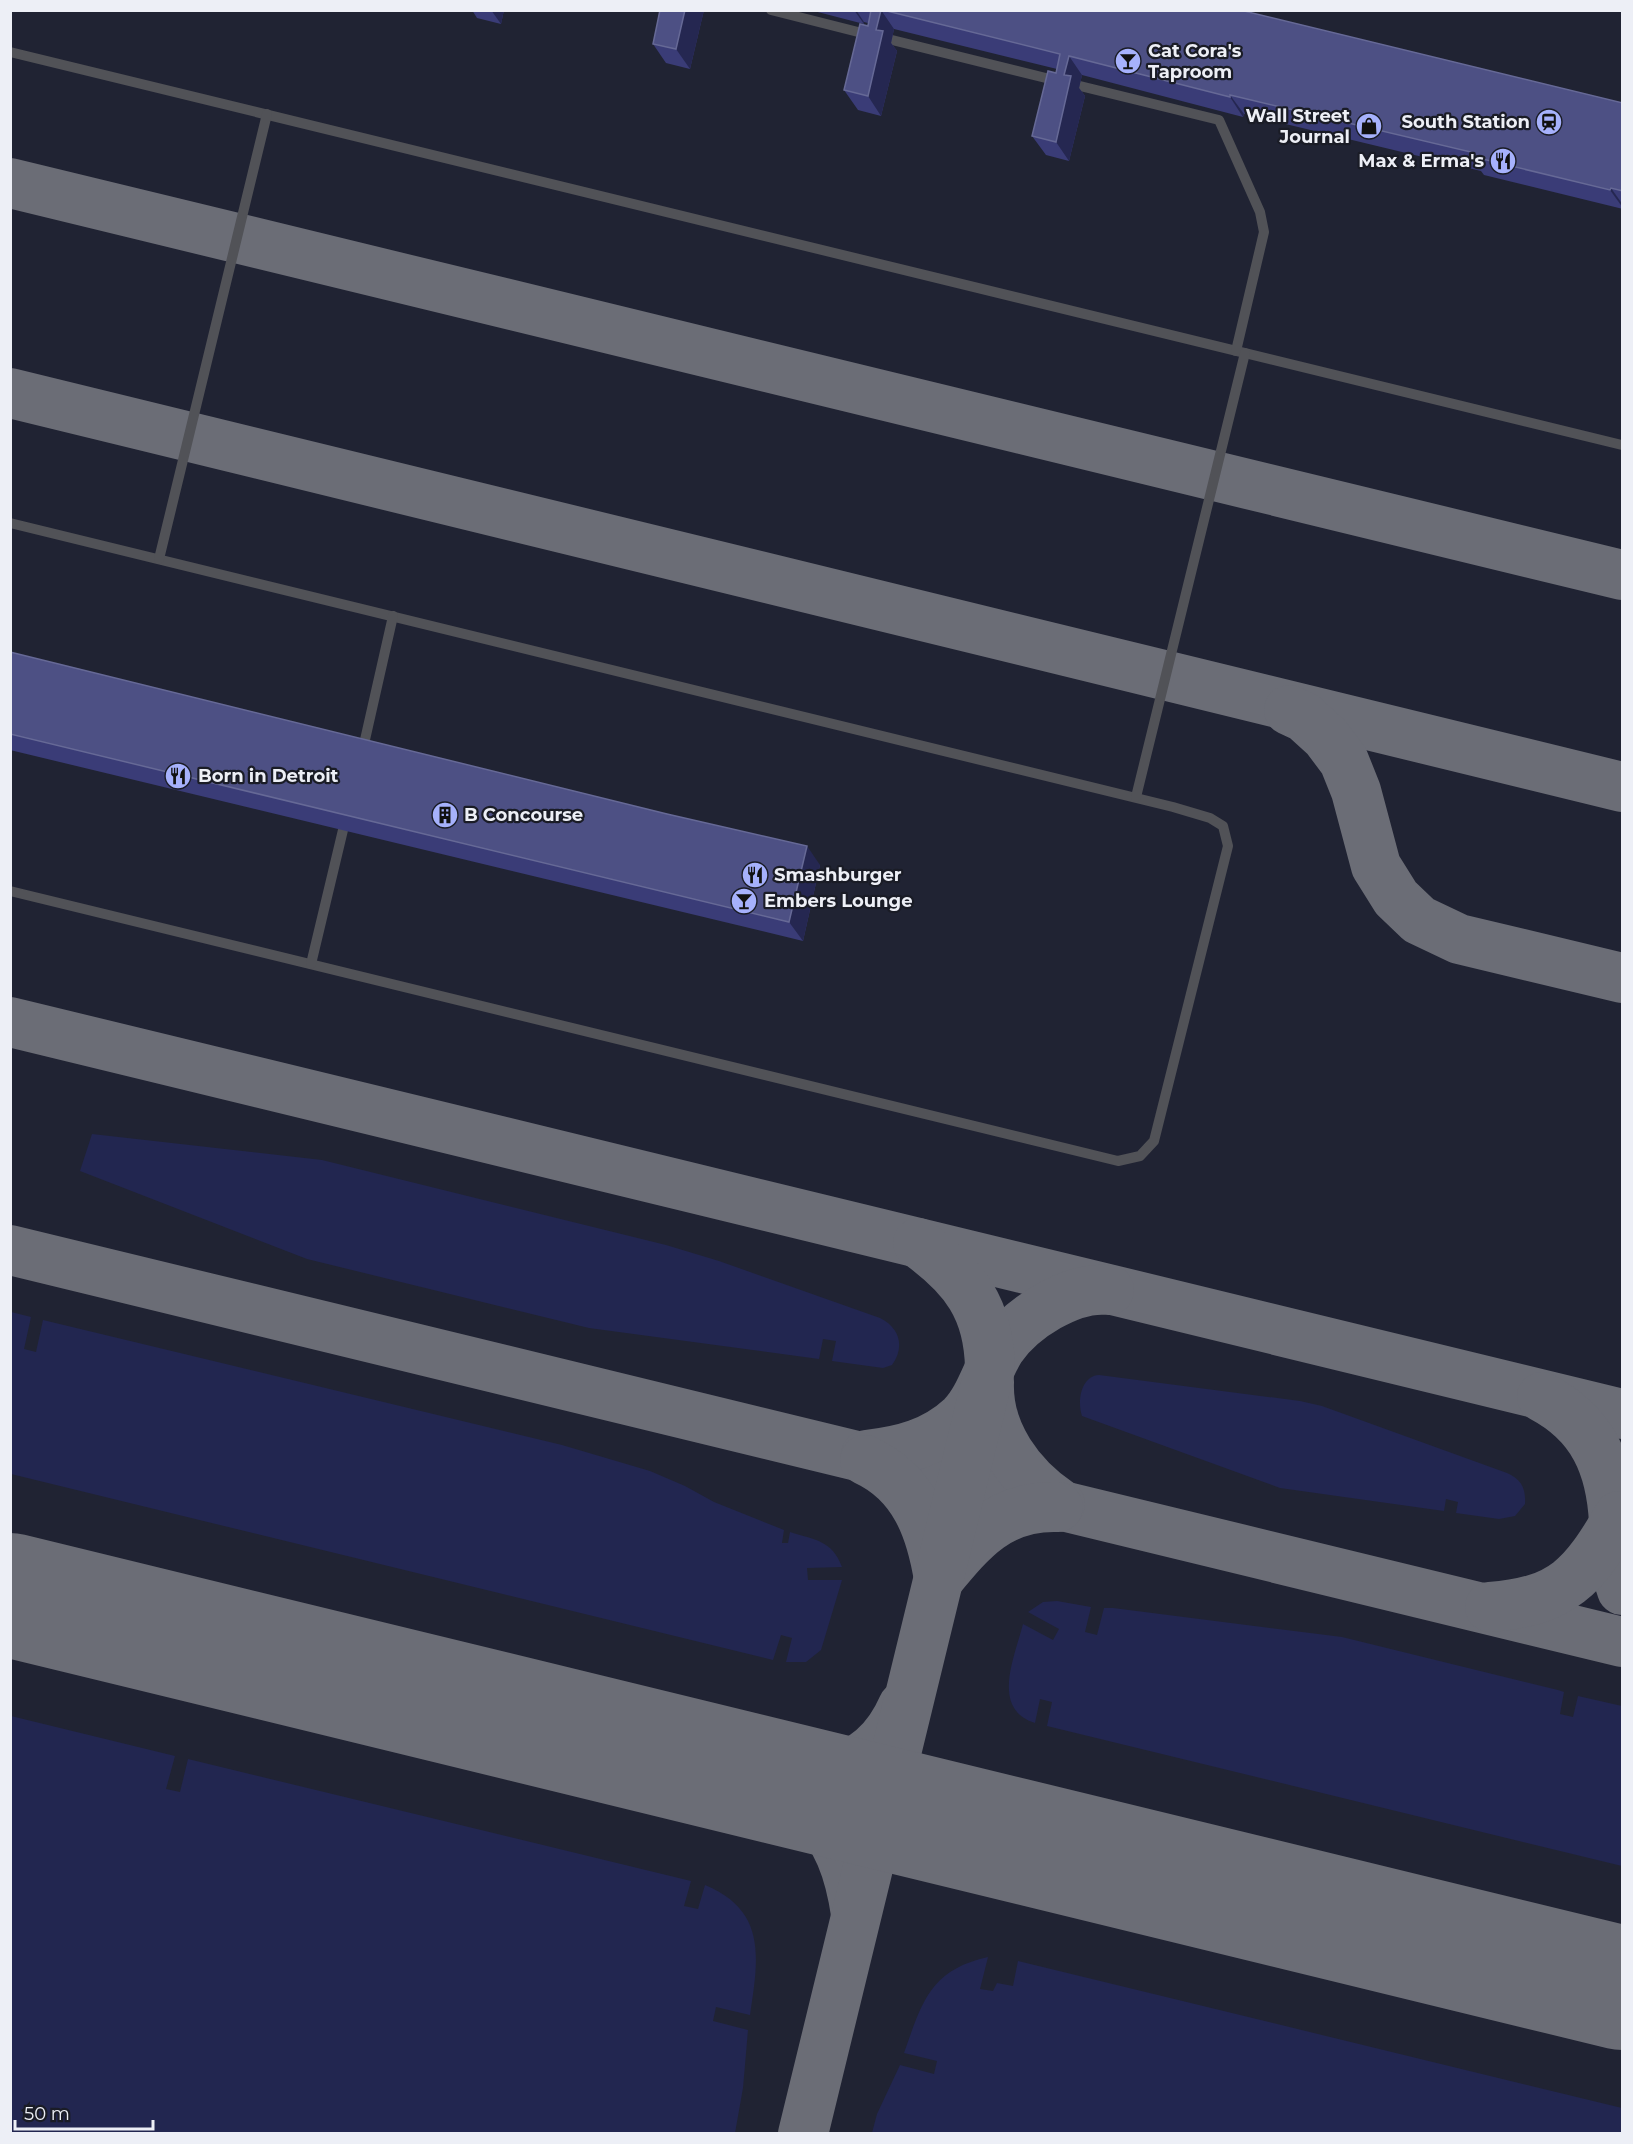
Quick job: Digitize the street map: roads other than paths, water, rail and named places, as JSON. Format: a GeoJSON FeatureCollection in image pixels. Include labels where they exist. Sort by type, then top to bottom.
{"type":"FeatureCollection","features":[{"type":"Feature","properties":{"kind":"lane"},"geometry":{"type":"LineString","coordinates":[[771,10],[1219,120],[1260,212],[1264,232],[1240,352],[1136,797]]}},
{"type":"Feature","properties":{"kind":"lane"},"geometry":{"type":"LineString","coordinates":[[10,52],[1623,445]]}},
{"type":"Feature","properties":{"kind":"lane"},"geometry":{"type":"LineString","coordinates":[[159,559],[267,114]]}},
{"type":"Feature","properties":{"kind":"lane"},"geometry":{"type":"LineString","coordinates":[[10,523],[1136,797],[1210,818],[1223,826],[1228,846],[1154,1141],[1140,1156],[1131,1160],[1118,1161],[10,891]]}},
{"type":"Feature","properties":{"kind":"lane"},"geometry":{"type":"LineString","coordinates":[[362,754],[393,616]]}},
{"type":"Feature","properties":{"kind":"lane"},"geometry":{"type":"LineString","coordinates":[[311,964],[343,830]]}},
{"type":"Feature","properties":{"kind":"place","name":"Cat Cora's Taproom"},"geometry":{"type":"Point","coordinates":[1128,61]}},
{"type":"Feature","properties":{"kind":"place","name":"South Station"},"geometry":{"type":"Point","coordinates":[1549,122]}},
{"type":"Feature","properties":{"kind":"place","name":"Wall Street Journal"},"geometry":{"type":"Point","coordinates":[1369,126]}},
{"type":"Feature","properties":{"kind":"place","name":"Max & Erma's"},"geometry":{"type":"Point","coordinates":[1503,161]}},
{"type":"Feature","properties":{"kind":"place","name":"Born in Detroit"},"geometry":{"type":"Point","coordinates":[178,776]}},
{"type":"Feature","properties":{"kind":"place","name":"B Concourse"},"geometry":{"type":"Point","coordinates":[445,815]}},
{"type":"Feature","properties":{"kind":"place","name":"Smashburger"},"geometry":{"type":"Point","coordinates":[755,875]}},
{"type":"Feature","properties":{"kind":"place","name":"Embers Lounge"},"geometry":{"type":"Point","coordinates":[744,901]}}]}
